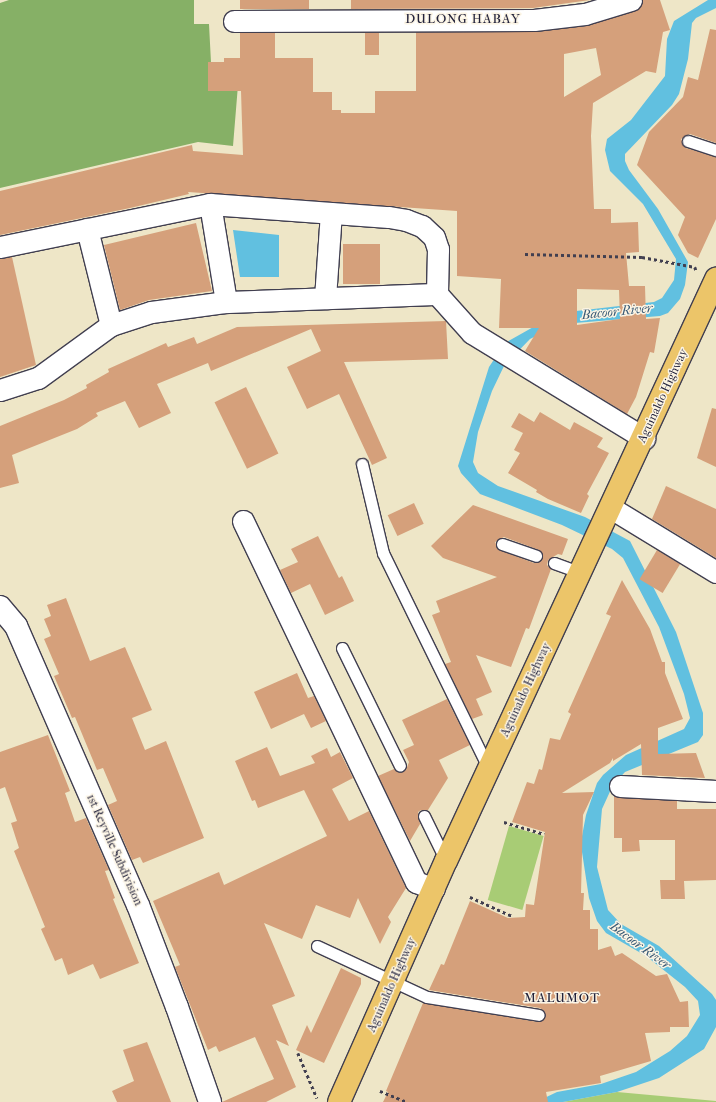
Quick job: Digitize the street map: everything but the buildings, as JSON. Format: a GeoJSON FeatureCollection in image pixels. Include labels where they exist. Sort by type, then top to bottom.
{"type":"FeatureCollection","features":[{"type":"Feature","properties":{"kind":"highway","name":"Aguinaldo Highway"},"geometry":{"type":"LineString","coordinates":[[339,1102],[446,861],[644,438],[716,279]]}},
{"type":"Feature","properties":{"kind":"street"},"geometry":{"type":"LineString","coordinates":[[234,22],[534,20],[585,14],[631,0]]}},
{"type":"Feature","properties":{"kind":"street"},"geometry":{"type":"LineString","coordinates":[[210,204],[226,302]]}},
{"type":"Feature","properties":{"kind":"street"},"geometry":{"type":"LineString","coordinates":[[0,247],[210,204],[389,217],[422,226],[434,237],[438,249],[436,294],[472,333],[644,438]]}},
{"type":"Feature","properties":{"kind":"street"},"geometry":{"type":"LineString","coordinates":[[325,298],[331,212]]}},
{"type":"Feature","properties":{"kind":"street"},"geometry":{"type":"LineString","coordinates":[[87,229],[111,325]]}},
{"type":"Feature","properties":{"kind":"street"},"geometry":{"type":"LineString","coordinates":[[0,390],[38,378],[111,325],[151,312],[226,302],[436,294]]}},
{"type":"Feature","properties":{"kind":"street"},"geometry":{"type":"LineString","coordinates":[[611,508],[716,572]]}},
{"type":"Feature","properties":{"kind":"street"},"geometry":{"type":"LineString","coordinates":[[243,521],[416,882],[434,889]]}},
{"type":"Feature","properties":{"kind":"street","name":"1st Reyville Subdivision"},"geometry":{"type":"LineString","coordinates":[[0,607],[16,626],[138,905],[178,1007],[210,1102]]}},
{"type":"Feature","properties":{"kind":"street"},"geometry":{"type":"LineString","coordinates":[[620,786],[716,792]]}},
{"type":"Feature","properties":{"kind":"lane"},"geometry":{"type":"LineString","coordinates":[[688,141],[716,150]]}},
{"type":"Feature","properties":{"kind":"lane"},"geometry":{"type":"LineString","coordinates":[[362,464],[383,553],[489,769]]}},
{"type":"Feature","properties":{"kind":"lane"},"geometry":{"type":"LineString","coordinates":[[502,544],[536,556]]}},
{"type":"Feature","properties":{"kind":"lane"},"geometry":{"type":"LineString","coordinates":[[554,563],[581,573]]}},
{"type":"Feature","properties":{"kind":"lane"},"geometry":{"type":"LineString","coordinates":[[342,648],[400,766]]}},
{"type":"Feature","properties":{"kind":"lane"},"geometry":{"type":"LineString","coordinates":[[424,816],[446,861]]}},
{"type":"Feature","properties":{"kind":"lane"},"geometry":{"type":"LineString","coordinates":[[316,946],[427,997],[539,1015]]}},
{"type":"Feature","properties":{"kind":"path"},"geometry":{"type":"LineString","coordinates":[[526,254],[634,257],[672,262],[695,267]]}},
{"type":"Feature","properties":{"kind":"path"},"geometry":{"type":"LineString","coordinates":[[504,822],[544,834]]}},
{"type":"Feature","properties":{"kind":"path"},"geometry":{"type":"LineString","coordinates":[[470,897],[512,916]]}},
{"type":"Feature","properties":{"kind":"path"},"geometry":{"type":"LineString","coordinates":[[298,1053],[318,1098]]}},
{"type":"Feature","properties":{"kind":"path"},"geometry":{"type":"LineString","coordinates":[[380,1091],[407,1102]]}},
{"type":"Feature","properties":{"kind":"green space"},"geometry":{"type":"Polygon","coordinates":[[[9,0],[194,0],[194,24],[209,24],[212,82],[238,85],[233,146],[198,142],[0,188],[0,3],[9,0]]]}},
{"type":"Feature","properties":{"kind":"green space"},"geometry":{"type":"Polygon","coordinates":[[[509,826],[544,836],[522,910],[488,900],[509,826]]]}},
{"type":"Feature","properties":{"kind":"green space"},"geometry":{"type":"Polygon","coordinates":[[[617,1092],[716,1101],[716,1102],[563,1102],[617,1092]]]}},
{"type":"Feature","properties":{"kind":"water","name":"Bacoor River"},"geometry":{"type":"Polygon","coordinates":[[[708,0],[716,0],[716,8],[696,18],[692,23],[688,59],[679,94],[672,105],[625,154],[625,161],[629,170],[658,209],[688,262],[685,285],[680,299],[668,313],[660,316],[575,323],[546,331],[530,339],[504,366],[492,391],[478,432],[473,462],[478,473],[498,486],[585,517],[630,541],[676,632],[703,713],[703,735],[698,742],[625,772],[613,785],[602,809],[597,867],[608,910],[621,924],[659,946],[712,994],[716,1000],[716,1027],[704,1049],[659,1078],[617,1092],[563,1102],[536,1102],[557,1092],[601,1084],[636,1072],[670,1051],[687,1036],[700,1015],[698,1001],[685,987],[646,956],[606,933],[597,921],[589,898],[582,852],[582,836],[586,815],[597,783],[603,775],[626,755],[684,729],[690,718],[684,694],[659,627],[623,558],[612,549],[562,525],[480,494],[461,473],[458,466],[489,367],[505,343],[544,321],[576,311],[654,302],[662,298],[674,280],[676,259],[643,204],[610,171],[605,150],[607,139],[631,120],[665,76],[667,39],[674,21],[708,0]]]}},
{"type":"Feature","properties":{"kind":"water"},"geometry":{"type":"Polygon","coordinates":[[[233,230],[279,235],[279,277],[240,277],[233,230]]]}},
{"type":"Feature","properties":{"kind":"district","name":"DULONG HABAY"},"geometry":{"type":"Point","coordinates":[463,19]}},
{"type":"Feature","properties":{"kind":"district","name":"MALUMOT"},"geometry":{"type":"Point","coordinates":[562,998]}}]}
